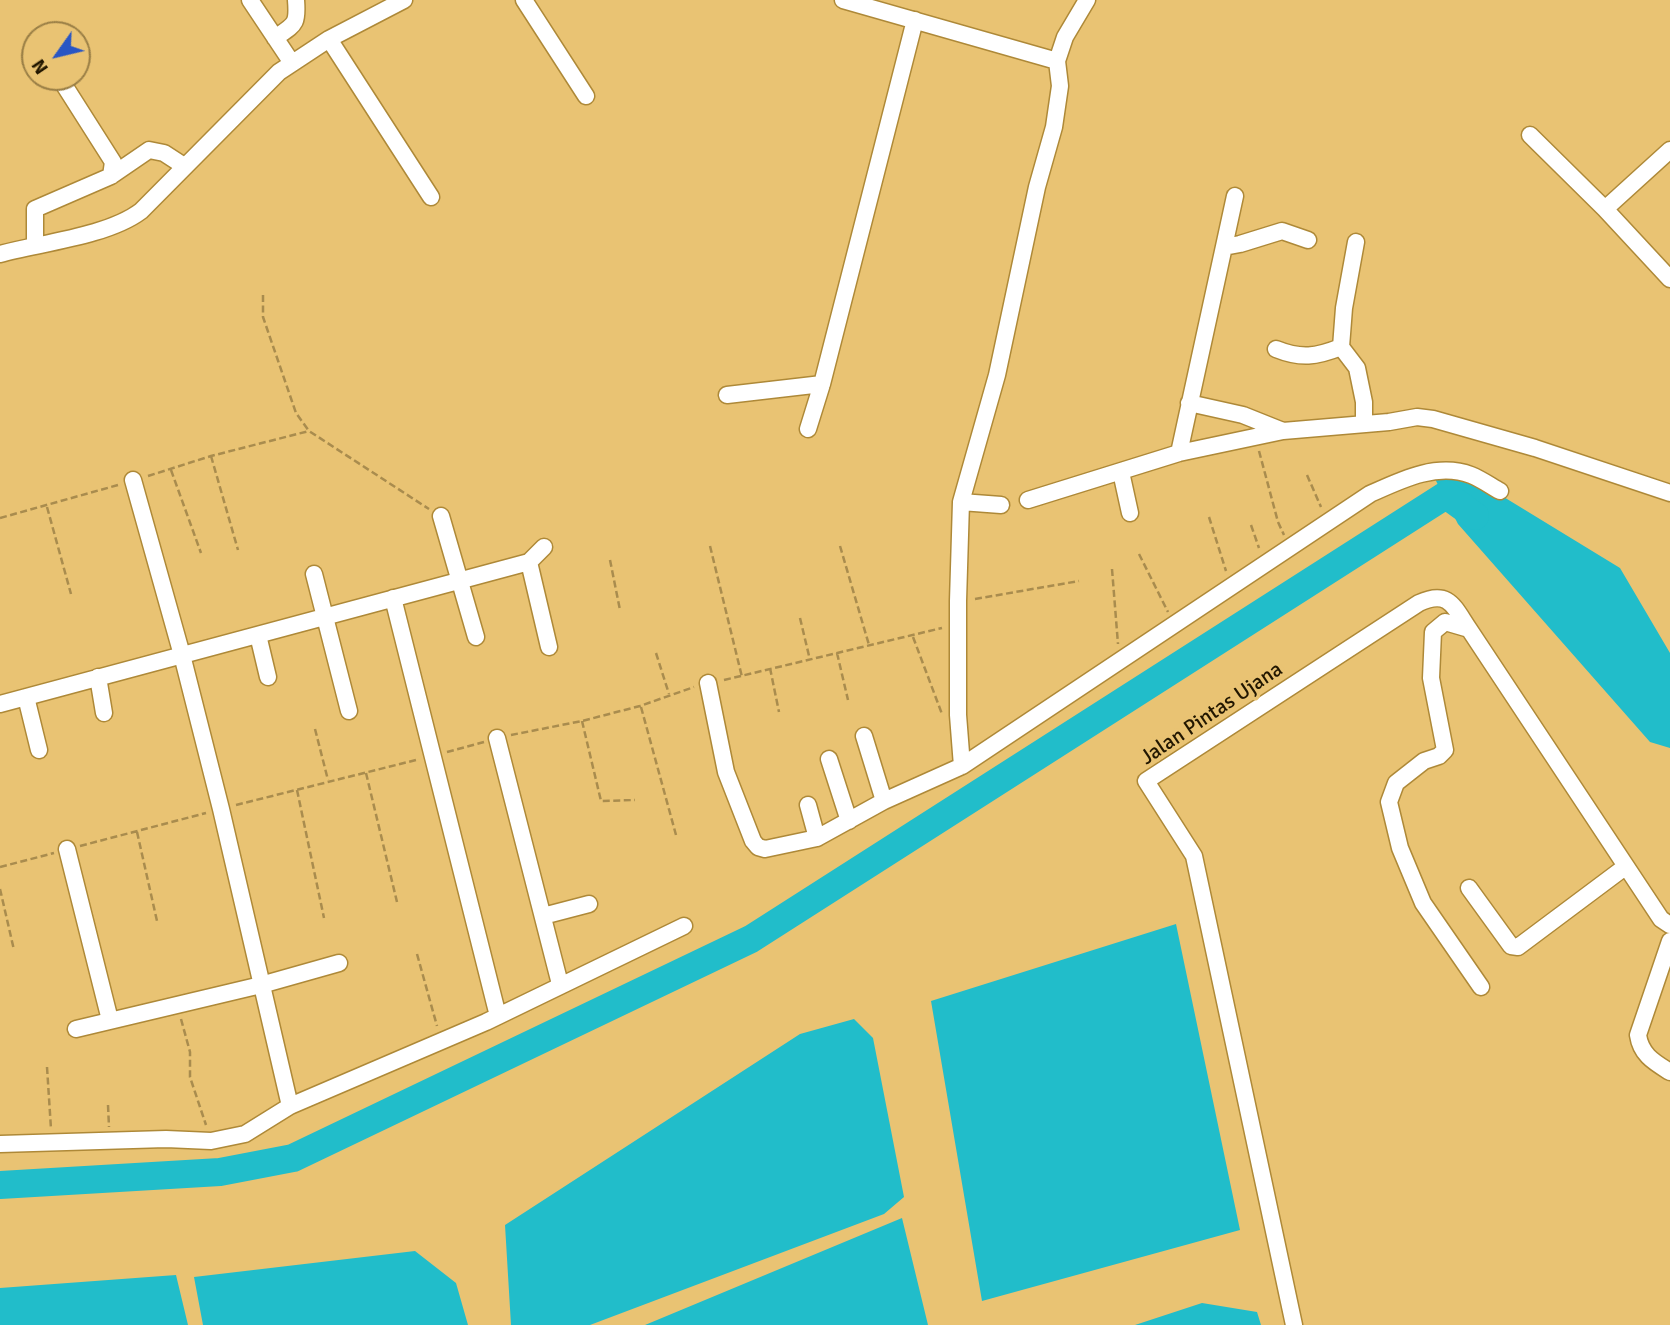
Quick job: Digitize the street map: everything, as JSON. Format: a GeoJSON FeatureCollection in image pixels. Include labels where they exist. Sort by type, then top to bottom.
{"type":"FeatureCollection","features":[{"type":"Feature","properties":{"kind":"street"},"geometry":{"type":"LineString","coordinates":[[250,0],[292,63]]}},
{"type":"Feature","properties":{"kind":"street"},"geometry":{"type":"LineString","coordinates":[[275,38],[292,27],[297,18],[296,0]]}},
{"type":"Feature","properties":{"kind":"street"},"geometry":{"type":"LineString","coordinates":[[0,254],[126,222],[141,211],[264,85],[329,39],[404,0]]}},
{"type":"Feature","properties":{"kind":"street"},"geometry":{"type":"LineString","coordinates":[[524,0],[586,96]]}},
{"type":"Feature","properties":{"kind":"street"},"geometry":{"type":"LineString","coordinates":[[843,0],[1057,61]]}},
{"type":"Feature","properties":{"kind":"street"},"geometry":{"type":"LineString","coordinates":[[962,766],[958,715],[961,502],[998,375],[1037,187],[1054,127],[1060,86],[1057,61],[1065,37],[1087,0]]}},
{"type":"Feature","properties":{"kind":"street"},"geometry":{"type":"LineString","coordinates":[[808,429],[822,384],[915,20]]}},
{"type":"Feature","properties":{"kind":"street"},"geometry":{"type":"LineString","coordinates":[[329,39],[431,197]]}},
{"type":"Feature","properties":{"kind":"street"},"geometry":{"type":"LineString","coordinates":[[68,91],[113,162],[111,176]]}},
{"type":"Feature","properties":{"kind":"street"},"geometry":{"type":"LineString","coordinates":[[1530,135],[1669,276]]}},
{"type":"Feature","properties":{"kind":"street"},"geometry":{"type":"LineString","coordinates":[[35,245],[35,209],[111,176],[149,150],[164,153],[184,166]]}},
{"type":"Feature","properties":{"kind":"street"},"geometry":{"type":"LineString","coordinates":[[1605,209],[1670,150]]}},
{"type":"Feature","properties":{"kind":"street"},"geometry":{"type":"LineString","coordinates":[[1179,453],[1235,196]]}},
{"type":"Feature","properties":{"kind":"street"},"geometry":{"type":"LineString","coordinates":[[1224,247],[1282,231],[1307,240]]}},
{"type":"Feature","properties":{"kind":"street"},"geometry":{"type":"LineString","coordinates":[[1356,242],[1344,309],[1341,347],[1357,368],[1364,402],[1364,424]]}},
{"type":"Feature","properties":{"kind":"street"},"geometry":{"type":"LineString","coordinates":[[1276,349],[1293,356],[1321,355],[1341,347]]}},
{"type":"Feature","properties":{"kind":"street"},"geometry":{"type":"LineString","coordinates":[[727,395],[822,384]]}},
{"type":"Feature","properties":{"kind":"street"},"geometry":{"type":"LineString","coordinates":[[1189,403],[1243,415],[1283,431]]}},
{"type":"Feature","properties":{"kind":"street"},"geometry":{"type":"LineString","coordinates":[[1028,500],[1179,453],[1283,431],[1417,418],[1433,419],[1535,448],[1670,493]]}},
{"type":"Feature","properties":{"kind":"street"},"geometry":{"type":"LineString","coordinates":[[708,683],[726,772],[753,841],[758,847],[765,849],[817,838],[884,801],[962,766],[1370,494],[1403,479],[1441,469],[1470,475],[1500,491]]}},
{"type":"Feature","properties":{"kind":"street"},"geometry":{"type":"LineString","coordinates":[[1121,472],[1129,513]]}},
{"type":"Feature","properties":{"kind":"street"},"geometry":{"type":"LineString","coordinates":[[133,480],[182,655],[221,809],[290,1106]]}},
{"type":"Feature","properties":{"kind":"street"},"geometry":{"type":"LineString","coordinates":[[961,502],[1001,505]]}},
{"type":"Feature","properties":{"kind":"street"},"geometry":{"type":"LineString","coordinates":[[441,516],[476,637]]}},
{"type":"Feature","properties":{"kind":"street"},"geometry":{"type":"LineString","coordinates":[[0,704],[529,562],[544,547]]}},
{"type":"Feature","properties":{"kind":"street"},"geometry":{"type":"LineString","coordinates":[[529,562],[549,647]]}},
{"type":"Feature","properties":{"kind":"street"},"geometry":{"type":"LineString","coordinates":[[314,575],[349,711]]}},
{"type":"Feature","properties":{"kind":"street","name":"Jalan Pintas Ujana"},"geometry":{"type":"LineString","coordinates":[[1294,1325],[1194,856],[1146,781],[1419,603],[1434,596],[1451,602],[1625,866],[1661,919],[1670,925]]}},
{"type":"Feature","properties":{"kind":"street"},"geometry":{"type":"LineString","coordinates":[[393,598],[498,1016]]}},
{"type":"Feature","properties":{"kind":"street"},"geometry":{"type":"LineString","coordinates":[[1469,629],[1445,622],[1433,632],[1431,678],[1445,750],[1439,756],[1424,761],[1396,783],[1389,802],[1400,848],[1423,903],[1481,987]]}},
{"type":"Feature","properties":{"kind":"street"},"geometry":{"type":"LineString","coordinates":[[258,635],[268,677]]}},
{"type":"Feature","properties":{"kind":"street"},"geometry":{"type":"LineString","coordinates":[[98,677],[104,713]]}},
{"type":"Feature","properties":{"kind":"street"},"geometry":{"type":"LineString","coordinates":[[26,697],[39,750]]}},
{"type":"Feature","properties":{"kind":"street"},"geometry":{"type":"LineString","coordinates":[[864,736],[884,801]]}},
{"type":"Feature","properties":{"kind":"street"},"geometry":{"type":"LineString","coordinates":[[497,738],[560,984]]}},
{"type":"Feature","properties":{"kind":"street"},"geometry":{"type":"LineString","coordinates":[[829,759],[849,821]]}},
{"type":"Feature","properties":{"kind":"street"},"geometry":{"type":"LineString","coordinates":[[808,804],[817,838]]}},
{"type":"Feature","properties":{"kind":"street"},"geometry":{"type":"LineString","coordinates":[[67,849],[110,1020]]}},
{"type":"Feature","properties":{"kind":"street"},"geometry":{"type":"LineString","coordinates":[[1469,888],[1511,946],[1518,947],[1625,866]]}},
{"type":"Feature","properties":{"kind":"street"},"geometry":{"type":"LineString","coordinates":[[543,916],[589,904]]}},
{"type":"Feature","properties":{"kind":"street"},"geometry":{"type":"LineString","coordinates":[[0,1144],[166,1139],[211,1141],[244,1134],[290,1106],[498,1016],[684,926]]}},
{"type":"Feature","properties":{"kind":"street"},"geometry":{"type":"LineString","coordinates":[[1670,941],[1638,1035],[1640,1047],[1649,1059],[1670,1072]]}},
{"type":"Feature","properties":{"kind":"street"},"geometry":{"type":"LineString","coordinates":[[76,1029],[261,985],[340,963]]}},
{"type":"Feature","properties":{"kind":"path"},"geometry":{"type":"LineString","coordinates":[[263,295],[263,317],[267,329],[296,413],[309,431],[441,516]]}},
{"type":"Feature","properties":{"kind":"path"},"geometry":{"type":"LineString","coordinates":[[0,518],[171,470],[211,456],[309,431]]}},
{"type":"Feature","properties":{"kind":"path"},"geometry":{"type":"LineString","coordinates":[[1256,437],[1278,522]]}},
{"type":"Feature","properties":{"kind":"path"},"geometry":{"type":"LineString","coordinates":[[211,456],[238,551]]}},
{"type":"Feature","properties":{"kind":"path"},"geometry":{"type":"LineString","coordinates":[[171,470],[201,553]]}},
{"type":"Feature","properties":{"kind":"path"},"geometry":{"type":"LineString","coordinates":[[1307,475],[1322,509],[1321,528]]}},
{"type":"Feature","properties":{"kind":"path"},"geometry":{"type":"LineString","coordinates":[[47,506],[71,594]]}},
{"type":"Feature","properties":{"kind":"path"},"geometry":{"type":"LineString","coordinates":[[1209,517],[1231,588]]}},
{"type":"Feature","properties":{"kind":"path"},"geometry":{"type":"LineString","coordinates":[[1251,525],[1265,566]]}},
{"type":"Feature","properties":{"kind":"path"},"geometry":{"type":"LineString","coordinates":[[710,546],[742,677]]}},
{"type":"Feature","properties":{"kind":"path"},"geometry":{"type":"LineString","coordinates":[[840,546],[869,646]]}},
{"type":"Feature","properties":{"kind":"path"},"geometry":{"type":"LineString","coordinates":[[1139,554],[1174,625]]}},
{"type":"Feature","properties":{"kind":"path"},"geometry":{"type":"LineString","coordinates":[[610,560],[620,610]]}},
{"type":"Feature","properties":{"kind":"path"},"geometry":{"type":"LineString","coordinates":[[1112,569],[1119,661]]}},
{"type":"Feature","properties":{"kind":"path"},"geometry":{"type":"LineString","coordinates":[[958,601],[1079,581]]}},
{"type":"Feature","properties":{"kind":"path"},"geometry":{"type":"LineString","coordinates":[[800,618],[810,660]]}},
{"type":"Feature","properties":{"kind":"path"},"geometry":{"type":"LineString","coordinates":[[0,867],[328,780],[640,706],[708,683],[959,624]]}},
{"type":"Feature","properties":{"kind":"path"},"geometry":{"type":"LineString","coordinates":[[913,636],[942,715]]}},
{"type":"Feature","properties":{"kind":"path"},"geometry":{"type":"LineString","coordinates":[[656,653],[669,694]]}},
{"type":"Feature","properties":{"kind":"path"},"geometry":{"type":"LineString","coordinates":[[837,653],[848,700]]}},
{"type":"Feature","properties":{"kind":"path"},"geometry":{"type":"LineString","coordinates":[[770,668],[779,712]]}},
{"type":"Feature","properties":{"kind":"path"},"geometry":{"type":"LineString","coordinates":[[640,706],[676,835]]}},
{"type":"Feature","properties":{"kind":"path"},"geometry":{"type":"LineString","coordinates":[[582,721],[601,801],[635,800]]}},
{"type":"Feature","properties":{"kind":"path"},"geometry":{"type":"LineString","coordinates":[[315,729],[328,780]]}},
{"type":"Feature","properties":{"kind":"path"},"geometry":{"type":"LineString","coordinates":[[366,772],[397,902]]}},
{"type":"Feature","properties":{"kind":"path"},"geometry":{"type":"LineString","coordinates":[[297,790],[324,918]]}},
{"type":"Feature","properties":{"kind":"path"},"geometry":{"type":"LineString","coordinates":[[136,831],[157,921]]}},
{"type":"Feature","properties":{"kind":"path"},"geometry":{"type":"LineString","coordinates":[[0,889],[14,950]]}},
{"type":"Feature","properties":{"kind":"path"},"geometry":{"type":"LineString","coordinates":[[417,954],[438,1031],[437,1043]]}},
{"type":"Feature","properties":{"kind":"path"},"geometry":{"type":"LineString","coordinates":[[177,1004],[190,1052],[190,1077],[211,1141]]}},
{"type":"Feature","properties":{"kind":"path"},"geometry":{"type":"LineString","coordinates":[[47,1068],[50,1143]]}},
{"type":"Feature","properties":{"kind":"path"},"geometry":{"type":"LineString","coordinates":[[108,1105],[108,1141]]}},
{"type":"Feature","properties":{"kind":"water"},"geometry":{"type":"Polygon","coordinates":[[[1432,473],[1471,477],[1620,568],[1670,653],[1670,748],[1650,742],[1458,524],[1432,473]]]}},
{"type":"Feature","properties":{"kind":"water"},"geometry":{"type":"Polygon","coordinates":[[[1176,924],[1240,1230],[982,1301],[931,1001],[1176,924]]]}},
{"type":"Feature","properties":{"kind":"water"},"geometry":{"type":"Polygon","coordinates":[[[854,1019],[873,1038],[904,1197],[884,1214],[590,1325],[511,1325],[505,1225],[800,1034],[854,1019]]]}},
{"type":"Feature","properties":{"kind":"water"},"geometry":{"type":"Polygon","coordinates":[[[902,1218],[928,1325],[645,1325],[902,1218]]]}},
{"type":"Feature","properties":{"kind":"water"},"geometry":{"type":"Polygon","coordinates":[[[415,1251],[456,1283],[468,1325],[203,1325],[194,1277],[415,1251]]]}},
{"type":"Feature","properties":{"kind":"water"},"geometry":{"type":"Polygon","coordinates":[[[176,1275],[188,1325],[0,1325],[0,1288],[176,1275]]]}},
{"type":"Feature","properties":{"kind":"water"},"geometry":{"type":"Polygon","coordinates":[[[1202,1303],[1257,1312],[1261,1325],[1135,1325],[1202,1303]]]}},
{"type":"Feature","properties":{"kind":"waterway"},"geometry":{"type":"LineString","coordinates":[[0,1185],[220,1172],[293,1158],[751,939],[1446,495],[1475,516]]}}]}
